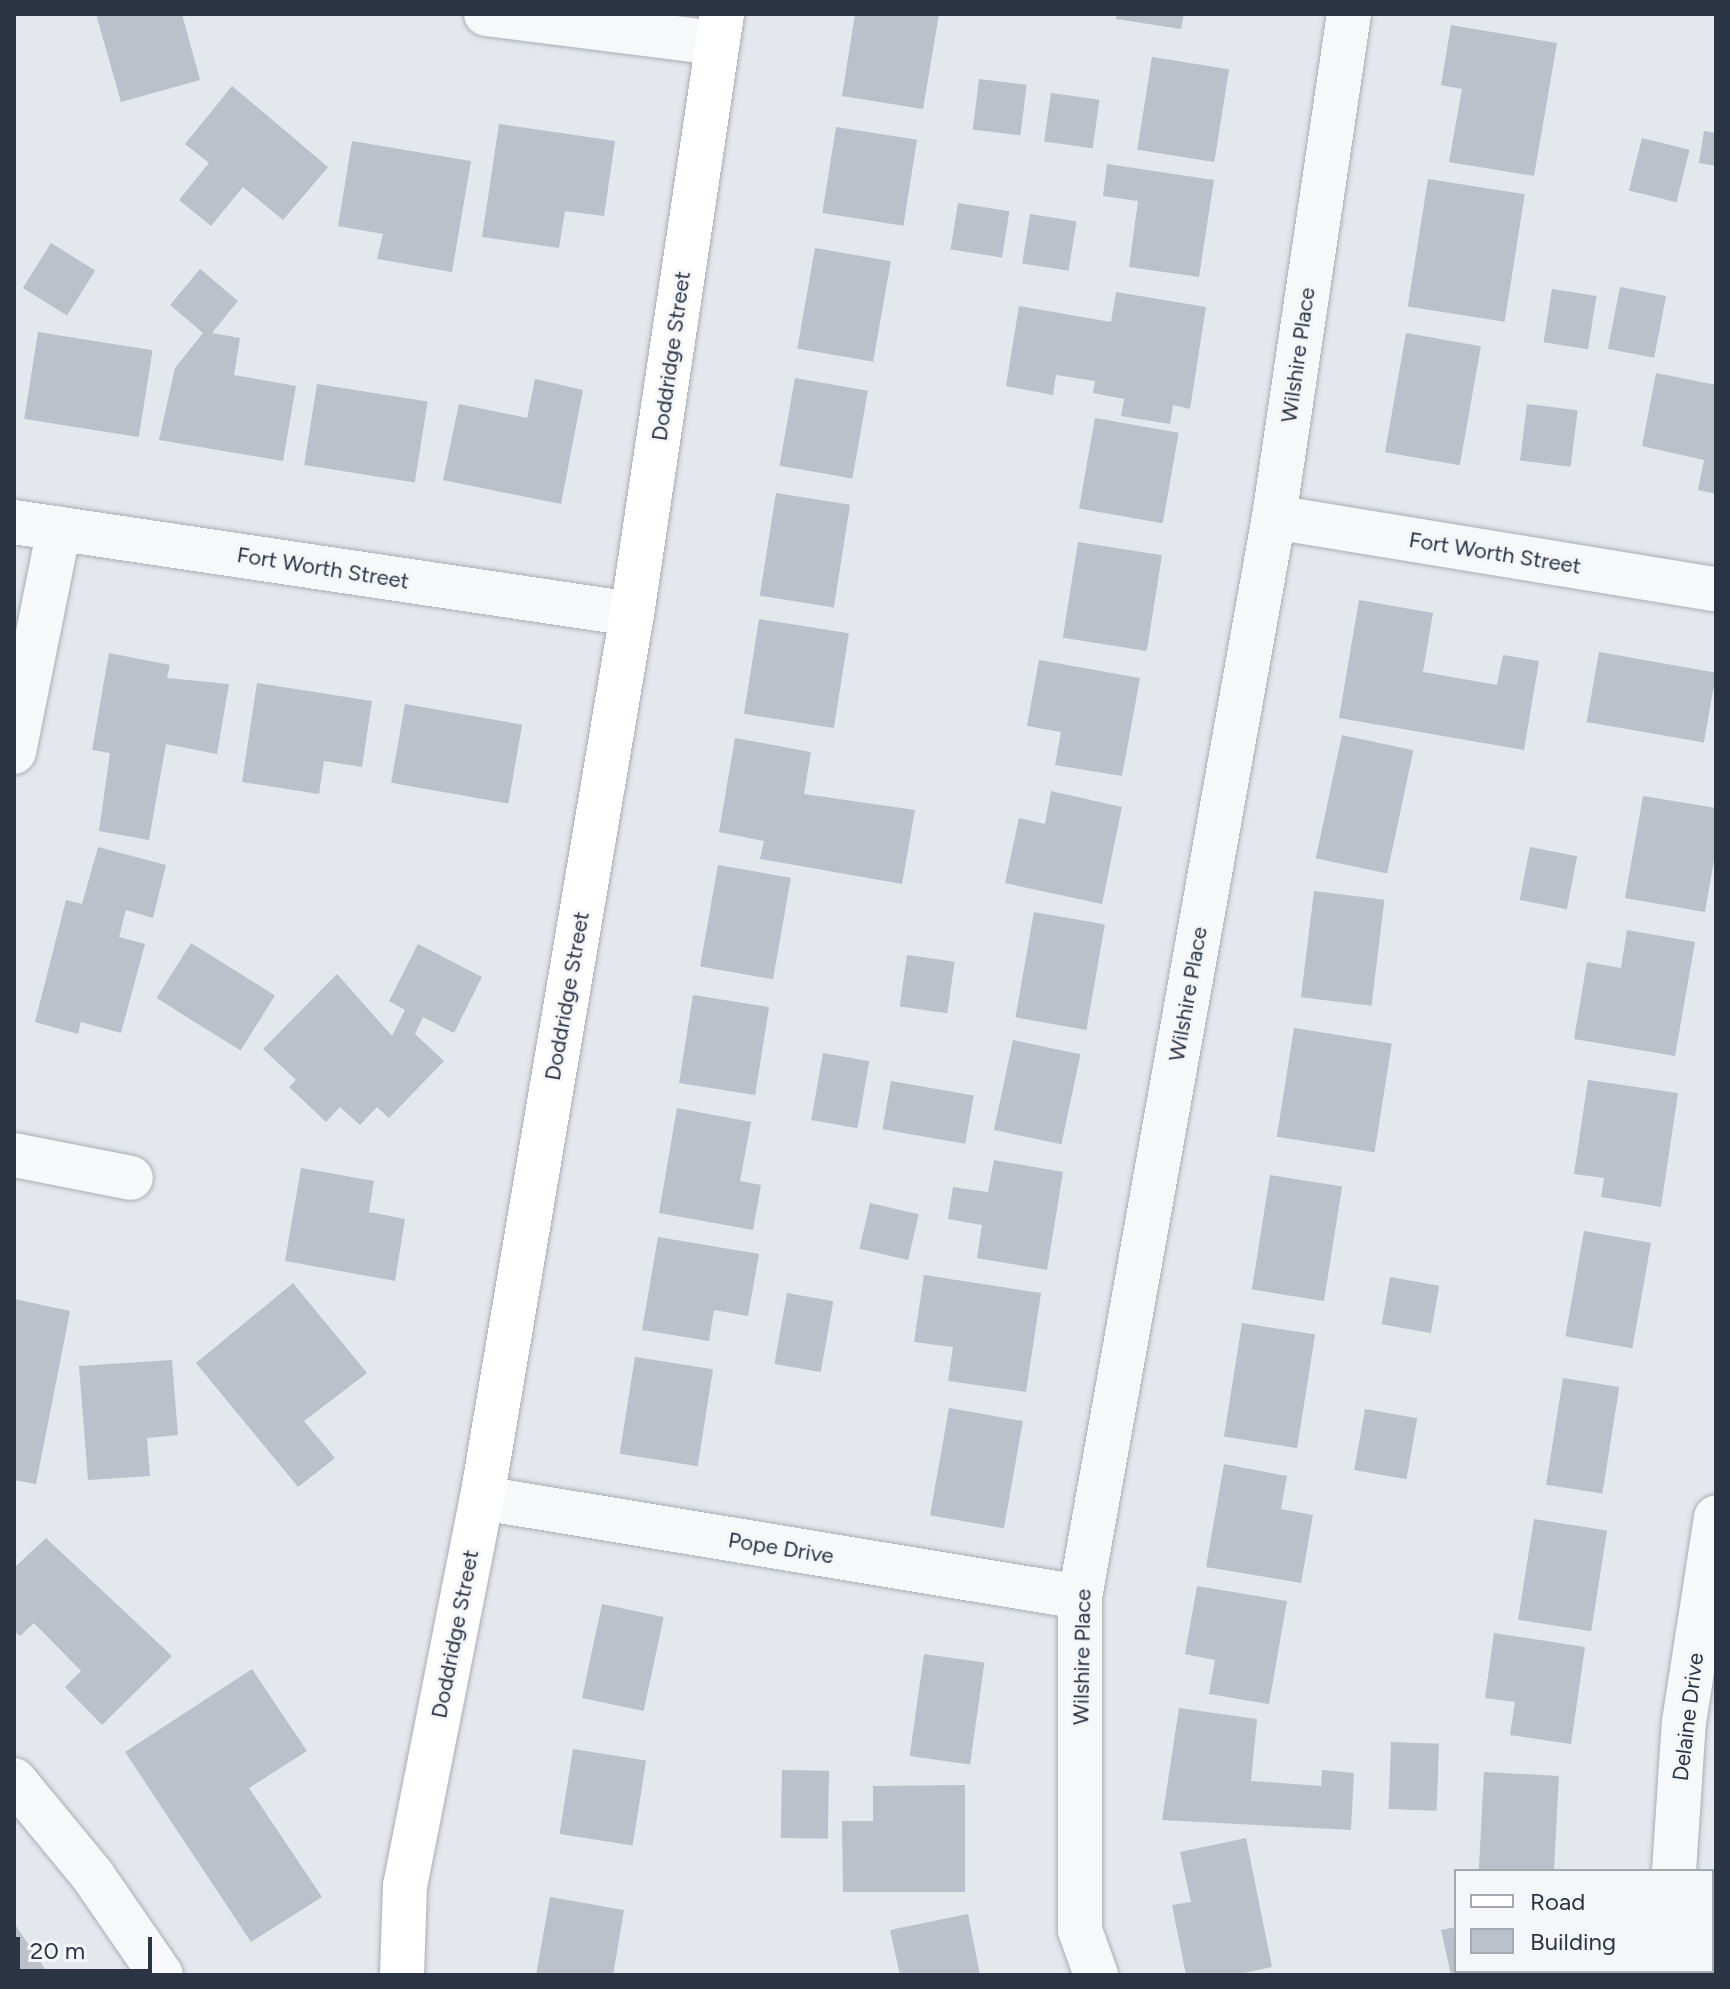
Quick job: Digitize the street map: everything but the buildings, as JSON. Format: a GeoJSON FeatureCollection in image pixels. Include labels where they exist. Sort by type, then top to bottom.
{"type":"FeatureCollection","features":[{"type":"Feature","properties":{"kind":"main road","name":"Doddridge Street"},"geometry":{"type":"LineString","coordinates":[[402,1975],[405,1886],[482,1498],[632,614],[720,28]]}},
{"type":"Feature","properties":{"kind":"street"},"geometry":{"type":"LineString","coordinates":[[486,14],[720,28]]}},
{"type":"Feature","properties":{"kind":"street","name":"Wilshire Place"},"geometry":{"type":"LineString","coordinates":[[1096,1975],[1080,1930],[1080,1597],[1274,517],[1349,14]]}},
{"type":"Feature","properties":{"kind":"street","name":"Fort Worth Street"},"geometry":{"type":"LineString","coordinates":[[1274,517],[1716,589]]}},
{"type":"Feature","properties":{"kind":"street","name":"Fort Worth Street"},"geometry":{"type":"LineString","coordinates":[[14,522],[632,614]]}},
{"type":"Feature","properties":{"kind":"street"},"geometry":{"type":"LineString","coordinates":[[14,752],[59,528]]}},
{"type":"Feature","properties":{"kind":"street"},"geometry":{"type":"LineString","coordinates":[[14,1155],[131,1178]]}},
{"type":"Feature","properties":{"kind":"street","name":"Pope Drive"},"geometry":{"type":"LineString","coordinates":[[482,1498],[1080,1597]]}},
{"type":"Feature","properties":{"kind":"street","name":"Delaine Drive"},"geometry":{"type":"LineString","coordinates":[[1674,1869],[1684,1722],[1716,1517]]}},
{"type":"Feature","properties":{"kind":"street"},"geometry":{"type":"LineString","coordinates":[[14,1780],[93,1876],[161,1975]]}}]}
